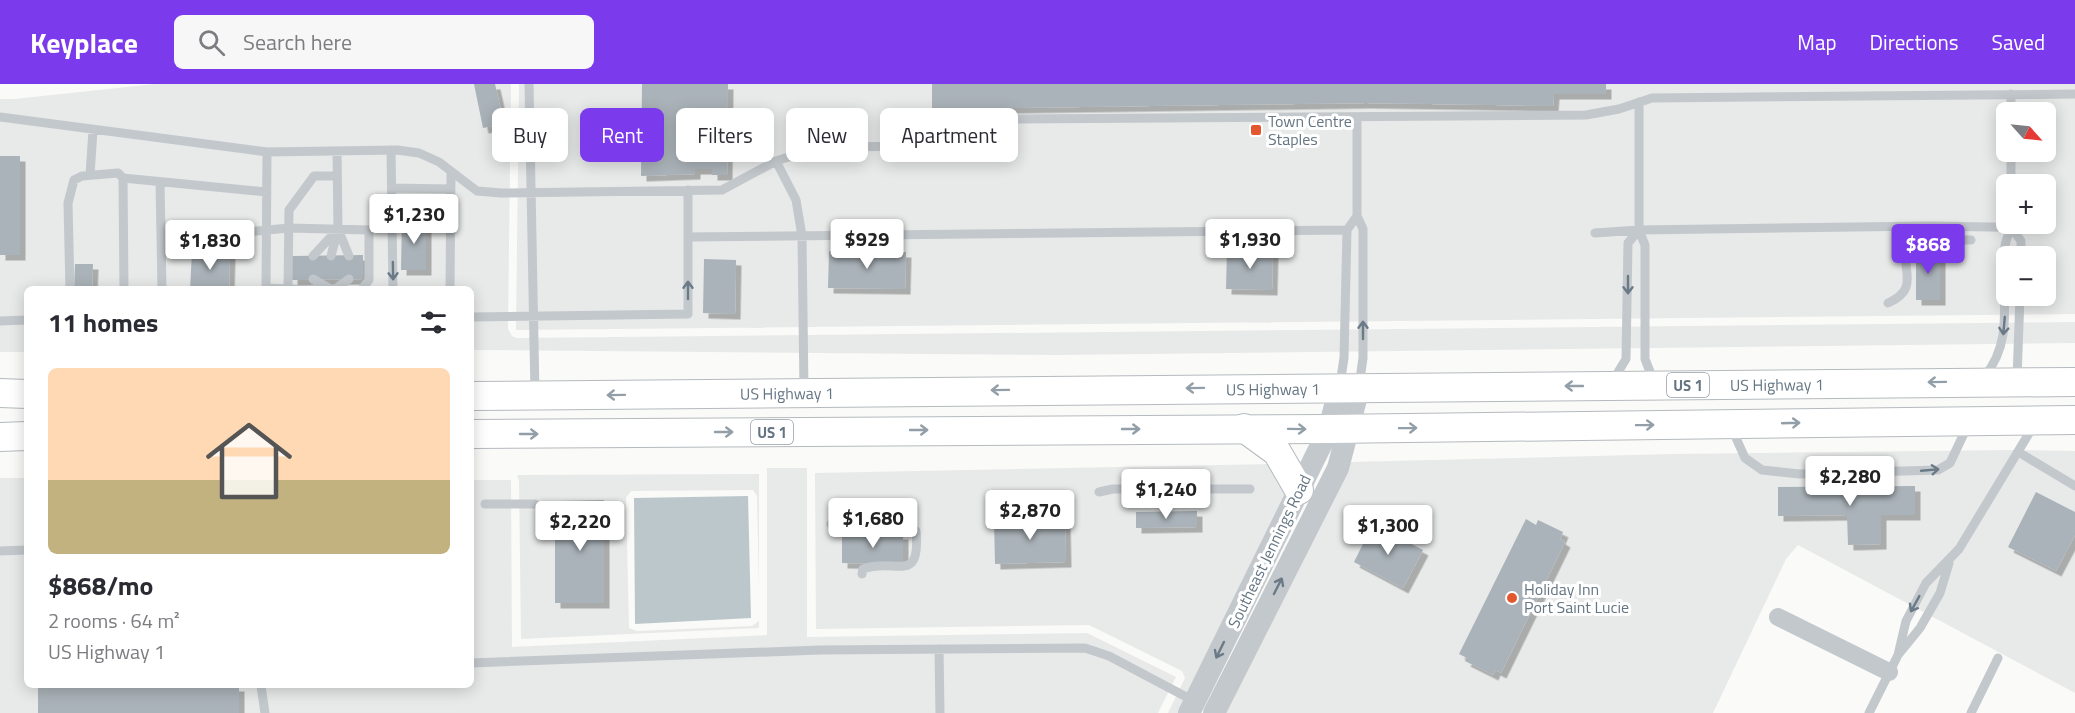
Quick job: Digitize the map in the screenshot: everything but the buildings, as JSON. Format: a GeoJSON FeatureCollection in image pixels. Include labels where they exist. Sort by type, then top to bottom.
{"type":"FeatureCollection","features":[{"type":"Feature","properties":{"kind":"main road","name":"US Highway 1"},"geometry":{"type":"LineString","coordinates":[[474,396],[1980,381],[2075,382]]}},
{"type":"Feature","properties":{"kind":"main road"},"geometry":{"type":"LineString","coordinates":[[1969,421],[2001,402],[2017,381]]}},
{"type":"Feature","properties":{"kind":"main road"},"geometry":{"type":"LineString","coordinates":[[2036,421],[2052,402],[2075,389]]}},
{"type":"Feature","properties":{"kind":"main road"},"geometry":{"type":"LineString","coordinates":[[0,393],[24,394]]}},
{"type":"Feature","properties":{"kind":"main road","name":"US 1"},"geometry":{"type":"LineString","coordinates":[[474,434],[1339,429],[2075,420]]}},
{"type":"Feature","properties":{"kind":"main road"},"geometry":{"type":"LineString","coordinates":[[1244,428],[1276,452],[1286,464],[1299,490]]}},
{"type":"Feature","properties":{"kind":"main road"},"geometry":{"type":"LineString","coordinates":[[0,436],[24,436]]}},
{"type":"Feature","properties":{"kind":"street","name":"Southeast Jennings Road"},"geometry":{"type":"LineString","coordinates":[[1215,713],[1338,468],[1339,429],[1349,387]]}},
{"type":"Feature","properties":{"kind":"street","name":"Southeast Jennings Road"},"geometry":{"type":"LineString","coordinates":[[1192,707],[1299,490],[1339,429]]}},
{"type":"Feature","properties":{"kind":"street"},"geometry":{"type":"LineString","coordinates":[[1778,617],[1889,672]]}},
{"type":"Feature","properties":{"kind":"lane"},"geometry":{"type":"LineString","coordinates":[[529,84],[535,396]]}},
{"type":"Feature","properties":{"kind":"lane"},"geometry":{"type":"LineString","coordinates":[[2011,94],[2011,102]]}},
{"type":"Feature","properties":{"kind":"lane"},"geometry":{"type":"LineString","coordinates":[[0,117],[267,152],[392,150],[419,153],[439,162],[477,191],[722,190],[776,161],[820,147],[938,146],[963,141],[1008,119],[1586,115],[1652,98],[2075,94]]}},
{"type":"Feature","properties":{"kind":"lane"},"geometry":{"type":"LineString","coordinates":[[1639,102],[1639,230],[1645,245],[1645,359],[1655,386]]}},
{"type":"Feature","properties":{"kind":"lane"},"geometry":{"type":"LineString","coordinates":[[1349,387],[1363,358],[1363,229],[1357,216],[1357,117]]}},
{"type":"Feature","properties":{"kind":"lane"},"geometry":{"type":"LineString","coordinates":[[90,175],[93,130]]}},
{"type":"Feature","properties":{"kind":"lane"},"geometry":{"type":"LineString","coordinates":[[392,150],[393,286]]}},
{"type":"Feature","properties":{"kind":"lane"},"geometry":{"type":"LineString","coordinates":[[331,256],[338,229],[337,151]]}},
{"type":"Feature","properties":{"kind":"lane"},"geometry":{"type":"LineString","coordinates":[[266,286],[267,152]]}},
{"type":"Feature","properties":{"kind":"lane"},"geometry":{"type":"LineString","coordinates":[[776,161],[796,200],[802,236],[804,393]]}},
{"type":"Feature","properties":{"kind":"lane"},"geometry":{"type":"LineString","coordinates":[[70,286],[68,203],[74,180],[90,175],[118,173],[123,178],[267,192]]}},
{"type":"Feature","properties":{"kind":"lane"},"geometry":{"type":"LineString","coordinates":[[450,286],[451,173]]}},
{"type":"Feature","properties":{"kind":"lane"},"geometry":{"type":"LineString","coordinates":[[288,286],[289,210],[314,176],[337,176]]}},
{"type":"Feature","properties":{"kind":"lane"},"geometry":{"type":"LineString","coordinates":[[123,178],[124,286]]}},
{"type":"Feature","properties":{"kind":"lane"},"geometry":{"type":"LineString","coordinates":[[160,182],[162,286]]}},
{"type":"Feature","properties":{"kind":"lane"},"geometry":{"type":"LineString","coordinates":[[392,188],[451,189]]}},
{"type":"Feature","properties":{"kind":"lane"},"geometry":{"type":"LineString","coordinates":[[474,317],[688,314],[688,190]]}},
{"type":"Feature","properties":{"kind":"lane"},"geometry":{"type":"LineString","coordinates":[[1349,387],[1344,358],[1347,230],[1357,216]]}},
{"type":"Feature","properties":{"kind":"lane"},"geometry":{"type":"LineString","coordinates":[[1595,233],[1639,230],[1996,225]]}},
{"type":"Feature","properties":{"kind":"lane"},"geometry":{"type":"LineString","coordinates":[[215,235],[289,228],[369,230],[369,280],[364,286]]}},
{"type":"Feature","properties":{"kind":"lane"},"geometry":{"type":"LineString","coordinates":[[338,229],[349,256]]}},
{"type":"Feature","properties":{"kind":"lane"},"geometry":{"type":"LineString","coordinates":[[313,256],[338,229]]}},
{"type":"Feature","properties":{"kind":"lane"},"geometry":{"type":"LineString","coordinates":[[688,237],[1347,230]]}},
{"type":"Feature","properties":{"kind":"lane"},"geometry":{"type":"LineString","coordinates":[[1610,386],[1626,359],[1628,243],[1639,230]]}},
{"type":"Feature","properties":{"kind":"lane"},"geometry":{"type":"LineString","coordinates":[[1980,381],[1993,367],[2000,353],[2005,329],[2005,244],[2008,234]]}},
{"type":"Feature","properties":{"kind":"lane"},"geometry":{"type":"LineString","coordinates":[[1888,303],[1898,298],[1909,281],[1905,251],[1910,244],[1925,240],[1971,240]]}},
{"type":"Feature","properties":{"kind":"lane"},"geometry":{"type":"LineString","coordinates":[[335,286],[349,279]]}},
{"type":"Feature","properties":{"kind":"lane"},"geometry":{"type":"LineString","coordinates":[[2017,381],[2020,306]]}},
{"type":"Feature","properties":{"kind":"lane"},"geometry":{"type":"LineString","coordinates":[[0,321],[24,320]]}},
{"type":"Feature","properties":{"kind":"lane"},"geometry":{"type":"LineString","coordinates":[[1730,424],[1745,458],[1762,470],[1800,474],[1938,470],[1950,463],[1969,421]]}},
{"type":"Feature","properties":{"kind":"lane"},"geometry":{"type":"LineString","coordinates":[[1898,655],[1906,621],[1926,583],[1949,562],[2020,453],[2036,421]]}},
{"type":"Feature","properties":{"kind":"lane"},"geometry":{"type":"LineString","coordinates":[[2020,453],[2075,486]]}},
{"type":"Feature","properties":{"kind":"lane"},"geometry":{"type":"LineString","coordinates":[[1099,492],[1113,489],[1250,489]]}},
{"type":"Feature","properties":{"kind":"lane"},"geometry":{"type":"LineString","coordinates":[[485,504],[535,504]]}},
{"type":"Feature","properties":{"kind":"lane"},"geometry":{"type":"LineString","coordinates":[[831,524],[907,524],[916,531],[918,553],[914,561],[904,567],[869,567],[863,569],[862,574]]}},
{"type":"Feature","properties":{"kind":"lane"},"geometry":{"type":"LineString","coordinates":[[0,551],[24,550]]}},
{"type":"Feature","properties":{"kind":"lane"},"geometry":{"type":"LineString","coordinates":[[1869,713],[1898,655],[1920,628],[1940,593],[1949,562]]}},
{"type":"Feature","properties":{"kind":"lane"},"geometry":{"type":"LineString","coordinates":[[474,663],[820,650],[1085,648],[1108,656],[1192,707],[1215,713]]}},
{"type":"Feature","properties":{"kind":"lane"},"geometry":{"type":"LineString","coordinates":[[939,649],[940,713]]}},
{"type":"Feature","properties":{"kind":"lane"},"geometry":{"type":"LineString","coordinates":[[1971,713],[1998,658]]}},
{"type":"Feature","properties":{"kind":"lane"},"geometry":{"type":"LineString","coordinates":[[261,688],[265,713]]}},
{"type":"Feature","properties":{"kind":"shaded area"},"geometry":{"type":"Polygon","coordinates":[[[155,84],[511,84],[511,108],[492,108],[492,162],[510,162],[508,329],[512,336],[517,338],[2075,322],[2075,343],[1060,355],[474,350],[474,286],[24,286],[24,352],[0,352],[0,99],[155,84]]]}},
{"type":"Feature","properties":{"kind":"shaded area"},"geometry":{"type":"Polygon","coordinates":[[[519,84],[2075,84],[2075,314],[516,330],[518,162],[568,162],[568,108],[519,108],[519,84]]]}},
{"type":"Feature","properties":{"kind":"shaded area"},"geometry":{"type":"Polygon","coordinates":[[[2075,451],[2075,693],[1798,545],[1786,559],[1713,713],[1224,713],[1349,462],[1673,454],[2075,451]]]}},
{"type":"Feature","properties":{"kind":"shaded area"},"geometry":{"type":"Polygon","coordinates":[[[1276,464],[1289,490],[1179,713],[1168,713],[1185,678],[1182,671],[1089,625],[816,629],[815,473],[1276,464]]]}},
{"type":"Feature","properties":{"kind":"shaded area"},"geometry":{"type":"Polygon","coordinates":[[[767,468],[807,468],[807,637],[1087,633],[1176,677],[1158,713],[0,713],[0,478],[24,478],[24,688],[474,688],[474,480],[511,480],[512,647],[767,635],[767,468]]]}},
{"type":"Feature","properties":{"kind":"shaded area"},"geometry":{"type":"Polygon","coordinates":[[[759,474],[759,589],[757,496],[753,490],[631,491],[626,498],[629,628],[637,631],[752,626],[759,621],[759,628],[521,639],[519,481],[517,475],[759,474]]]}},
{"type":"Feature","properties":{"kind":"shaded area"},"geometry":{"type":"Polygon","coordinates":[[[748,496],[751,618],[635,624],[634,498],[748,496]]]}},
{"type":"Feature","properties":{"kind":"place","name":"Town Centre Staples"},"geometry":{"type":"Point","coordinates":[1256,130]}},
{"type":"Feature","properties":{"kind":"place","name":"Holiday Inn Port Saint Lucie"},"geometry":{"type":"Point","coordinates":[1512,598]}}]}
